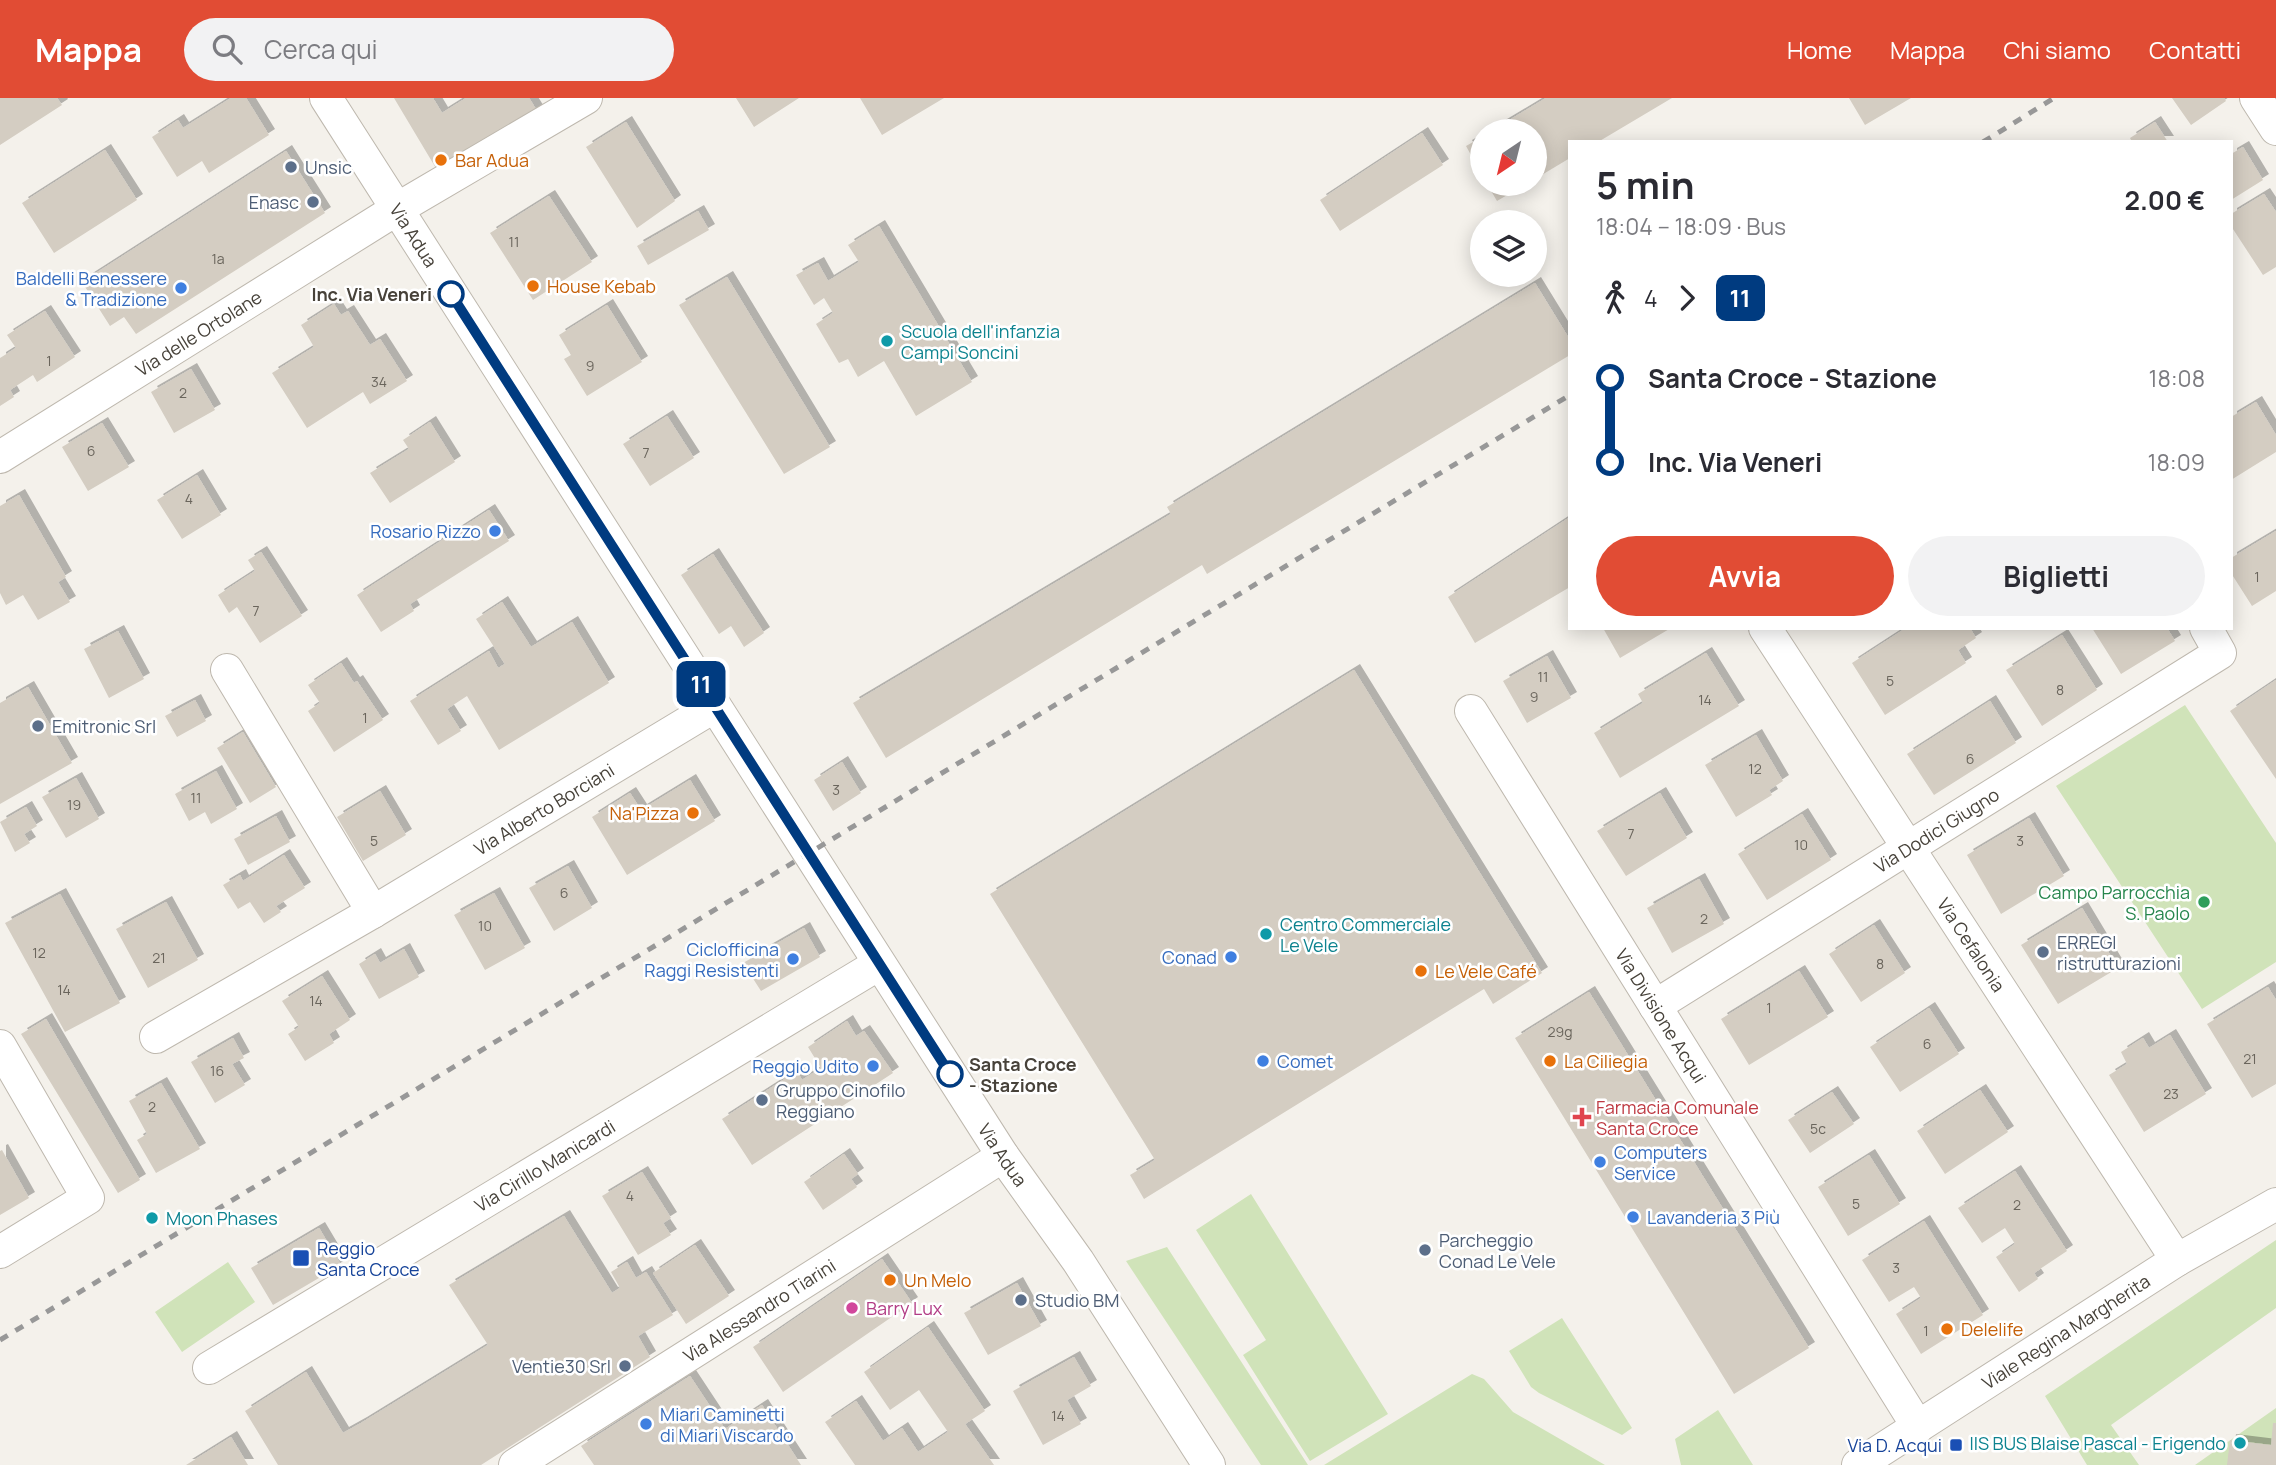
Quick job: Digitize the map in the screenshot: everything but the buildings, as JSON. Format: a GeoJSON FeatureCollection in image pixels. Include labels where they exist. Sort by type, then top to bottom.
{"type":"FeatureCollection","features":[{"type":"Feature","properties":{"kind":"street","name":"Via Adua"},"geometry":{"type":"LineString","coordinates":[[326,98],[1003,1156],[1078,1261],[1209,1465]]}},
{"type":"Feature","properties":{"kind":"street","name":"Via delle Ortolane"},"geometry":{"type":"LineString","coordinates":[[0,457],[397,209],[586,98]]}},
{"type":"Feature","properties":{"kind":"street"},"geometry":{"type":"LineString","coordinates":[[2256,98],[2276,129]]}},
{"type":"Feature","properties":{"kind":"street","name":"Via Cefalonia"},"geometry":{"type":"LineString","coordinates":[[1766,630],[2177,1260]]}},
{"type":"Feature","properties":{"kind":"street","name":"Via Dodici Giugno"},"geometry":{"type":"LineString","coordinates":[[1655,1006],[1908,848],[2213,640]]}},
{"type":"Feature","properties":{"kind":"street"},"geometry":{"type":"LineString","coordinates":[[227,670],[373,912]]}},
{"type":"Feature","properties":{"kind":"street","name":"Via Alberto Borciani"},"geometry":{"type":"LineString","coordinates":[[156,1037],[373,912],[715,706]]}},
{"type":"Feature","properties":{"kind":"street","name":"Via Divisione Acqui"},"geometry":{"type":"LineString","coordinates":[[1471,711],[1918,1427]]}},
{"type":"Feature","properties":{"kind":"street","name":"Via Cirillo Manicardi"},"geometry":{"type":"LineString","coordinates":[[209,1368],[880,964]]}},
{"type":"Feature","properties":{"kind":"street"},"geometry":{"type":"LineString","coordinates":[[0,1046],[89,1198],[0,1252]]}},
{"type":"Feature","properties":{"kind":"street","name":"Via Alessandro Tiarini"},"geometry":{"type":"LineString","coordinates":[[515,1465],[1003,1156]]}},
{"type":"Feature","properties":{"kind":"street","name":"Viale Regina Margherita"},"geometry":{"type":"LineString","coordinates":[[1858,1465],[2177,1260],[2276,1205]]}},
{"type":"Feature","properties":{"kind":"green space","name":"Campo Parrocchia S. Paolo"},"geometry":{"type":"Polygon","coordinates":[[[2185,705],[2276,843],[2276,962],[2202,1009],[2056,786],[2185,705]]]}},
{"type":"Feature","properties":{"kind":"green space"},"geometry":{"type":"Polygon","coordinates":[[[1251,1194],[1388,1414],[1310,1461],[1243,1355],[1266,1340],[1196,1230],[1251,1194]]]}},
{"type":"Feature","properties":{"kind":"green space"},"geometry":{"type":"Polygon","coordinates":[[[2276,1240],[2276,1308],[2111,1425],[2139,1465],[2087,1465],[2045,1396],[2276,1240]]]}},
{"type":"Feature","properties":{"kind":"green space"},"geometry":{"type":"Polygon","coordinates":[[[1167,1247],[1308,1465],[1261,1465],[1126,1261],[1167,1247]]]}},
{"type":"Feature","properties":{"kind":"green space"},"geometry":{"type":"Polygon","coordinates":[[[228,1262],[255,1302],[182,1352],[155,1312],[228,1262]]]}},
{"type":"Feature","properties":{"kind":"green space"},"geometry":{"type":"Polygon","coordinates":[[[1562,1318],[1632,1428],[1622,1435],[1539,1393],[1531,1387],[1509,1351],[1562,1318]]]}},
{"type":"Feature","properties":{"kind":"green space"},"geometry":{"type":"Polygon","coordinates":[[[1472,1374],[1484,1379],[1513,1412],[1605,1465],[1324,1465],[1472,1374]]]}},
{"type":"Feature","properties":{"kind":"green space"},"geometry":{"type":"Polygon","coordinates":[[[2276,1408],[2276,1465],[2195,1465],[2276,1408]]]}},
{"type":"Feature","properties":{"kind":"green space"},"geometry":{"type":"Polygon","coordinates":[[[1718,1410],[1753,1465],[1681,1465],[1675,1439],[1718,1410]]]}},
{"type":"Feature","properties":{"kind":"railway"},"geometry":{"type":"LineString","coordinates":[[1986,140],[2054,98]]}},
{"type":"Feature","properties":{"kind":"railway"},"geometry":{"type":"LineString","coordinates":[[0,1340],[1568,396]]}},
{"type":"Feature","properties":{"kind":"bus line","name":"11"},"geometry":{"type":"LineString","coordinates":[[451,294],[950,1074]]}},
{"type":"Feature","properties":{"kind":"place","name":"Bar Adua"},"geometry":{"type":"Point","coordinates":[441,160]}},
{"type":"Feature","properties":{"kind":"place","name":"Unsic"},"geometry":{"type":"Point","coordinates":[291,167]}},
{"type":"Feature","properties":{"kind":"place","name":"Enasc"},"geometry":{"type":"Point","coordinates":[313,202]}},
{"type":"Feature","properties":{"kind":"place","name":"House Kebab"},"geometry":{"type":"Point","coordinates":[533,286]}},
{"type":"Feature","properties":{"kind":"place","name":"Baldelli Benessere & Tradizione"},"geometry":{"type":"Point","coordinates":[181,288]}},
{"type":"Feature","properties":{"kind":"place","name":"Inc. Via Veneri"},"geometry":{"type":"Point","coordinates":[451,294]}},
{"type":"Feature","properties":{"kind":"place","name":"Scuola dell'infanzia Campi Soncini"},"geometry":{"type":"Point","coordinates":[887,341]}},
{"type":"Feature","properties":{"kind":"place","name":"Rosario Rizzo"},"geometry":{"type":"Point","coordinates":[495,531]}},
{"type":"Feature","properties":{"kind":"place","name":"Emitronic Srl"},"geometry":{"type":"Point","coordinates":[38,726]}},
{"type":"Feature","properties":{"kind":"place","name":"Na'Pizza"},"geometry":{"type":"Point","coordinates":[693,813]}},
{"type":"Feature","properties":{"kind":"place","name":"Campo Parrocchia S. Paolo"},"geometry":{"type":"Point","coordinates":[2204,902]}},
{"type":"Feature","properties":{"kind":"place","name":"Centro Commerciale Le Vele"},"geometry":{"type":"Point","coordinates":[1266,934]}},
{"type":"Feature","properties":{"kind":"place","name":"ERREGI ristrutturazioni"},"geometry":{"type":"Point","coordinates":[2043,952]}},
{"type":"Feature","properties":{"kind":"place","name":"Conad"},"geometry":{"type":"Point","coordinates":[1231,957]}},
{"type":"Feature","properties":{"kind":"place","name":"Ciclofficina Raggi Resistenti"},"geometry":{"type":"Point","coordinates":[793,959]}},
{"type":"Feature","properties":{"kind":"place","name":"Le Vele Café"},"geometry":{"type":"Point","coordinates":[1421,971]}},
{"type":"Feature","properties":{"kind":"place","name":"Comet"},"geometry":{"type":"Point","coordinates":[1263,1061]}},
{"type":"Feature","properties":{"kind":"place","name":"La Ciliegia"},"geometry":{"type":"Point","coordinates":[1550,1061]}},
{"type":"Feature","properties":{"kind":"place","name":"Reggio Udito"},"geometry":{"type":"Point","coordinates":[873,1066]}},
{"type":"Feature","properties":{"kind":"place","name":"Santa Croce - Stazione"},"geometry":{"type":"Point","coordinates":[950,1074]}},
{"type":"Feature","properties":{"kind":"place","name":"Gruppo Cinofilo Reggiano"},"geometry":{"type":"Point","coordinates":[762,1100]}},
{"type":"Feature","properties":{"kind":"place","name":"Farmacia Comunale Santa Croce"},"geometry":{"type":"Point","coordinates":[1582,1117]}},
{"type":"Feature","properties":{"kind":"place","name":"Computers Service"},"geometry":{"type":"Point","coordinates":[1600,1162]}},
{"type":"Feature","properties":{"kind":"place","name":"Lavanderia 3 Più"},"geometry":{"type":"Point","coordinates":[1633,1217]}},
{"type":"Feature","properties":{"kind":"place","name":"Moon Phases"},"geometry":{"type":"Point","coordinates":[152,1218]}},
{"type":"Feature","properties":{"kind":"place","name":"Parcheggio Conad Le Vele"},"geometry":{"type":"Point","coordinates":[1425,1250]}},
{"type":"Feature","properties":{"kind":"place","name":"Reggio Santa Croce"},"geometry":{"type":"Point","coordinates":[301,1258]}},
{"type":"Feature","properties":{"kind":"place","name":"Un Melo"},"geometry":{"type":"Point","coordinates":[890,1280]}},
{"type":"Feature","properties":{"kind":"place","name":"Studio BM"},"geometry":{"type":"Point","coordinates":[1021,1300]}},
{"type":"Feature","properties":{"kind":"place","name":"Barry Lux"},"geometry":{"type":"Point","coordinates":[852,1308]}},
{"type":"Feature","properties":{"kind":"place","name":"Delelife"},"geometry":{"type":"Point","coordinates":[1947,1329]}},
{"type":"Feature","properties":{"kind":"place","name":"Ventie30 Srl"},"geometry":{"type":"Point","coordinates":[625,1366]}},
{"type":"Feature","properties":{"kind":"place","name":"Miari Caminetti di Miari Viscardo"},"geometry":{"type":"Point","coordinates":[646,1424]}},
{"type":"Feature","properties":{"kind":"place","name":"IIS BUS Blaise Pascal - Erigendo"},"geometry":{"type":"Point","coordinates":[2240,1443]}},
{"type":"Feature","properties":{"kind":"place","name":"Via D. Acqui"},"geometry":{"type":"Point","coordinates":[1956,1445]}}]}
